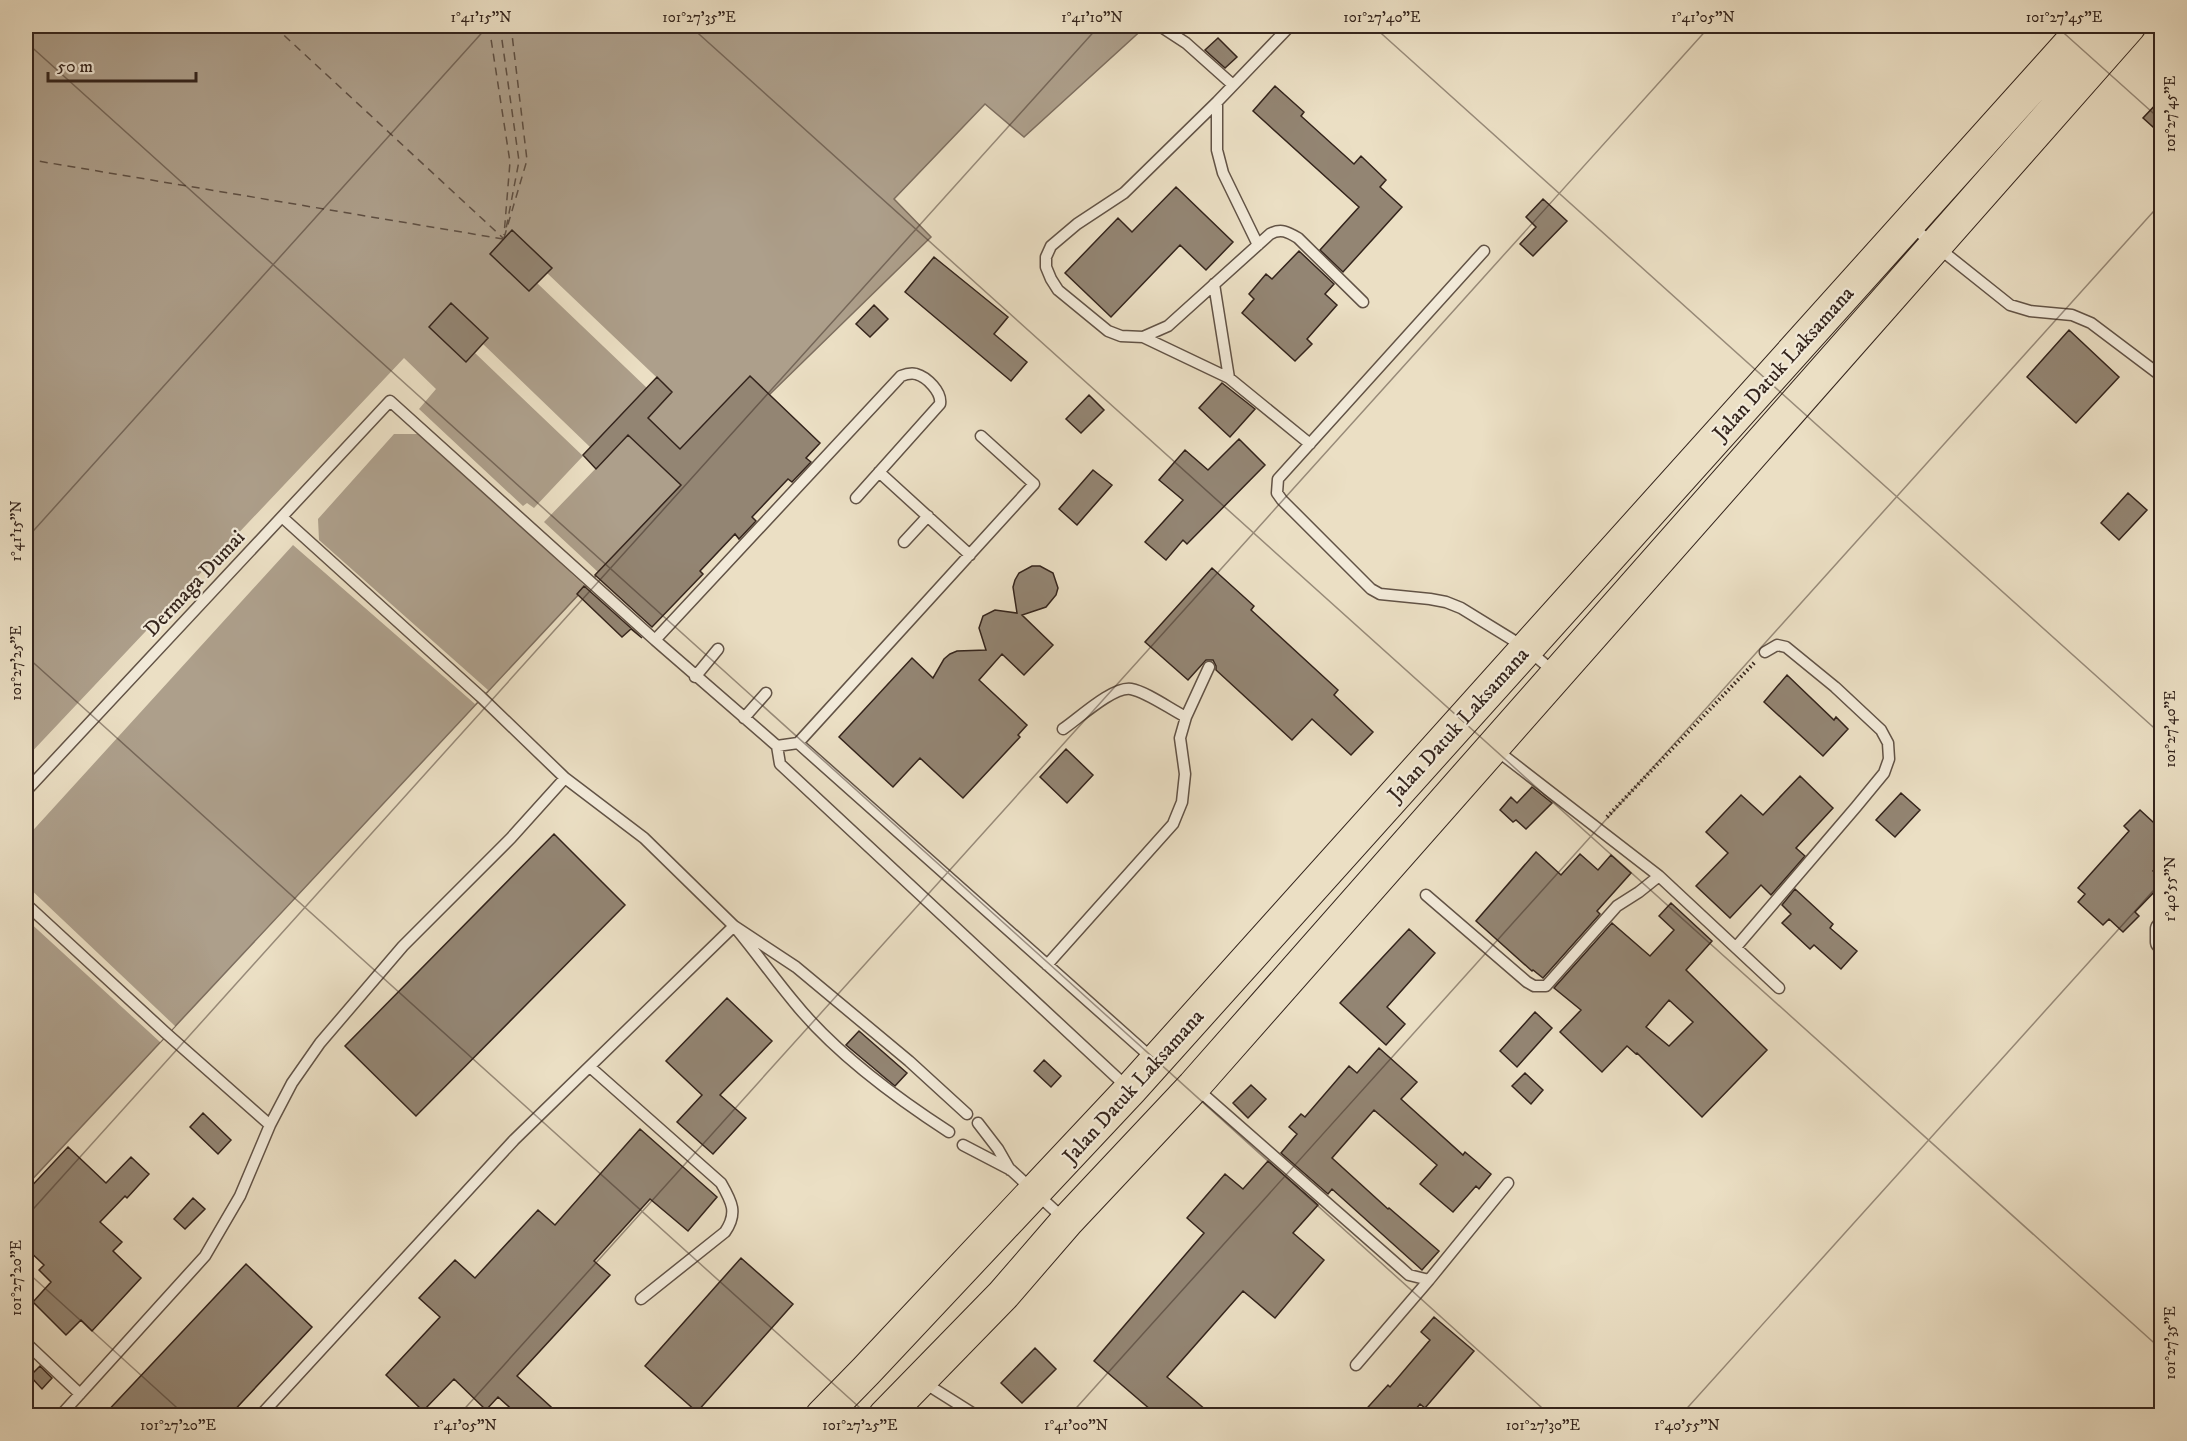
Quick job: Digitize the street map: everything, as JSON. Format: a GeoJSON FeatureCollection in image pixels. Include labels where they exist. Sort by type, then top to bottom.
{"type":"FeatureCollection","features":[{"type":"Feature","properties":{"kind":"highway","name":"Jalan Datuk Laksamana"},"geometry":{"type":"LineString","coordinates":[[822,1416],[1130,1090],[2086,26]]}},
{"type":"Feature","properties":{"kind":"highway","name":"Jalan Datuk Laksamana"},"geometry":{"type":"LineString","coordinates":[[885,1416],[1003,1295],[1067,1221],[1194,1086],[2129,26]]}},
{"type":"Feature","properties":{"kind":"street"},"geometry":{"type":"LineString","coordinates":[[2162,929],[2162,942]]}},
{"type":"Feature","properties":{"kind":"lane"},"geometry":{"type":"LineString","coordinates":[[1160,26],[1186,43],[1233,85]]}},
{"type":"Feature","properties":{"kind":"lane"},"geometry":{"type":"LineString","coordinates":[[1290,26],[1217,102],[1124,193],[1077,224],[1051,246],[1046,257],[1046,267],[1058,290],[1108,331],[1121,336],[1143,337],[1229,378],[1310,444]]}},
{"type":"Feature","properties":{"kind":"lane"},"geometry":{"type":"LineString","coordinates":[[1217,102],[1217,150],[1223,173],[1258,245]]}},
{"type":"Feature","properties":{"kind":"lane"},"geometry":{"type":"LineString","coordinates":[[1908,223],[2010,305],[2030,311],[2072,315],[2091,323],[2127,352],[2162,374]]}},
{"type":"Feature","properties":{"kind":"lane"},"geometry":{"type":"LineString","coordinates":[[1143,337],[1168,326],[1276,231],[1286,231],[1298,238],[1363,302]]}},
{"type":"Feature","properties":{"kind":"lane"},"geometry":{"type":"LineString","coordinates":[[1484,251],[1278,478],[1277,493],[1371,589],[1380,594],[1446,602],[1461,608],[1526,648],[1557,675]]}},
{"type":"Feature","properties":{"kind":"lane"},"geometry":{"type":"LineString","coordinates":[[1214,285],[1229,378]]}},
{"type":"Feature","properties":{"kind":"lane"},"geometry":{"type":"LineString","coordinates":[[856,498],[940,404],[938,391],[920,375],[913,373],[901,376],[655,640],[777,746],[780,764],[1130,1090]]}},
{"type":"Feature","properties":{"kind":"lane","name":"Dermaga Dumai"},"geometry":{"type":"LineString","coordinates":[[26,790],[390,401],[655,640]]}},
{"type":"Feature","properties":{"kind":"lane"},"geometry":{"type":"LineString","coordinates":[[777,746],[798,744],[1034,484],[981,436]]}},
{"type":"Feature","properties":{"kind":"lane"},"geometry":{"type":"LineString","coordinates":[[879,472],[970,555]]}},
{"type":"Feature","properties":{"kind":"lane"},"geometry":{"type":"LineString","coordinates":[[904,542],[928,516]]}},
{"type":"Feature","properties":{"kind":"lane"},"geometry":{"type":"LineString","coordinates":[[282,517],[481,697],[565,778],[644,838],[734,926],[794,1004],[832,1041],[895,1097],[949,1132]]}},
{"type":"Feature","properties":{"kind":"lane"},"geometry":{"type":"LineString","coordinates":[[1737,946],[1884,773],[1889,759],[1888,743],[1881,729],[1835,687],[1786,646],[1777,645],[1765,652]]}},
{"type":"Feature","properties":{"kind":"lane"},"geometry":{"type":"LineString","coordinates":[[695,676],[718,650]]}},
{"type":"Feature","properties":{"kind":"lane"},"geometry":{"type":"LineString","coordinates":[[1047,965],[1173,824],[1182,802],[1185,774],[1180,738],[1186,717],[1209,667]]}},
{"type":"Feature","properties":{"kind":"lane"},"geometry":{"type":"LineString","coordinates":[[1063,729],[1114,693],[1128,688],[1186,717]]}},
{"type":"Feature","properties":{"kind":"lane"},"geometry":{"type":"LineString","coordinates":[[744,718],[766,693]]}},
{"type":"Feature","properties":{"kind":"lane"},"geometry":{"type":"LineString","coordinates":[[798,744],[1156,1061]]}},
{"type":"Feature","properties":{"kind":"lane"},"geometry":{"type":"LineString","coordinates":[[1493,748],[1659,876],[1737,946],[1779,988]]}},
{"type":"Feature","properties":{"kind":"lane"},"geometry":{"type":"LineString","coordinates":[[60,1416],[205,1256],[240,1196],[270,1125],[292,1083],[335,1026],[403,946],[511,838],[565,778]]}},
{"type":"Feature","properties":{"kind":"lane"},"geometry":{"type":"LineString","coordinates":[[1426,895],[1527,982],[1534,986],[1546,986],[1617,906],[1659,876]]}},
{"type":"Feature","properties":{"kind":"lane"},"geometry":{"type":"LineString","coordinates":[[26,904],[166,1034],[270,1125]]}},
{"type":"Feature","properties":{"kind":"lane"},"geometry":{"type":"LineString","coordinates":[[260,1416],[514,1140],[734,926]]}},
{"type":"Feature","properties":{"kind":"lane"},"geometry":{"type":"LineString","coordinates":[[734,926],[796,967],[909,1061],[967,1114]]}},
{"type":"Feature","properties":{"kind":"lane"},"geometry":{"type":"LineString","coordinates":[[590,1067],[722,1183],[733,1211],[732,1221],[725,1232],[641,1299]]}},
{"type":"Feature","properties":{"kind":"lane"},"geometry":{"type":"LineString","coordinates":[[1194,1086],[1409,1275],[1429,1280]]}},
{"type":"Feature","properties":{"kind":"lane"},"geometry":{"type":"LineString","coordinates":[[978,1123],[1011,1170]]}},
{"type":"Feature","properties":{"kind":"lane"},"geometry":{"type":"LineString","coordinates":[[963,1145],[1011,1170],[1067,1221]]}},
{"type":"Feature","properties":{"kind":"lane"},"geometry":{"type":"LineString","coordinates":[[1356,1365],[1508,1183]]}},
{"type":"Feature","properties":{"kind":"lane"},"geometry":{"type":"LineString","coordinates":[[26,1343],[80,1394]]}},
{"type":"Feature","properties":{"kind":"lane"},"geometry":{"type":"LineString","coordinates":[[920,1380],[977,1416]]}},
{"type":"Feature","properties":{"kind":"path"},"geometry":{"type":"LineString","coordinates":[[1598,827],[1765,652]]}},
{"type":"Feature","properties":{"kind":"shaded area"},"geometry":{"type":"Polygon","coordinates":[[[26,26],[1146,26],[1024,137],[985,104],[894,199],[931,237],[769,395],[681,485],[26,1186],[26,26]]]}},
{"type":"Feature","properties":{"kind":"pier"},"geometry":{"type":"Polygon","coordinates":[[[512,230],[547,273],[672,392],[648,418],[680,449],[750,376],[769,395],[681,485],[628,435],[544,522],[598,572],[585,586],[421,434],[394,434],[318,519],[319,540],[488,690],[475,704],[293,545],[26,838],[26,758],[404,358],[436,389],[419,409],[523,506],[527,503],[534,508],[583,456],[475,353],[466,362],[429,327],[451,303],[488,338],[483,344],[590,447],[647,388],[537,283],[529,291],[490,254],[512,230]]]}},
{"type":"Feature","properties":{"kind":"pier"},"geometry":{"type":"Polygon","coordinates":[[[26,885],[175,1026],[160,1042],[26,919],[26,885]]]}},
{"type":"Feature","properties":{"kind":"building"},"geometry":{"type":"Polygon","coordinates":[[[1218,38],[1237,57],[1225,68],[1205,50],[1218,38]]]}},
{"type":"Feature","properties":{"kind":"building"},"geometry":{"type":"Polygon","coordinates":[[[1275,86],[1304,112],[1301,116],[1354,164],[1361,156],[1386,180],[1380,187],[1402,207],[1343,272],[1320,250],[1359,207],[1253,111],[1275,86]]]}},
{"type":"Feature","properties":{"kind":"building"},"geometry":{"type":"Polygon","coordinates":[[[2162,98],[2162,135],[2143,118],[2162,98]]]}},
{"type":"Feature","properties":{"kind":"building"},"geometry":{"type":"Polygon","coordinates":[[[1176,187],[1233,242],[1206,270],[1180,245],[1111,317],[1065,273],[1118,218],[1132,232],[1176,187]]]}},
{"type":"Feature","properties":{"kind":"building"},"geometry":{"type":"Polygon","coordinates":[[[1543,199],[1567,221],[1533,256],[1520,244],[1536,227],[1526,217],[1543,199]]]}},
{"type":"Feature","properties":{"kind":"building"},"geometry":{"type":"Polygon","coordinates":[[[512,230],[552,268],[529,291],[490,254],[512,230]]]}},
{"type":"Feature","properties":{"kind":"building"},"geometry":{"type":"Polygon","coordinates":[[[1299,251],[1334,284],[1325,294],[1337,305],[1307,339],[1312,344],[1295,361],[1242,313],[1254,299],[1249,294],[1266,274],[1272,279],[1299,251]]]}},
{"type":"Feature","properties":{"kind":"building"},"geometry":{"type":"Polygon","coordinates":[[[934,257],[1008,317],[994,334],[1027,362],[1011,381],[905,292],[934,257]]]}},
{"type":"Feature","properties":{"kind":"building"},"geometry":{"type":"Polygon","coordinates":[[[451,303],[488,338],[466,362],[429,327],[451,303]]]}},
{"type":"Feature","properties":{"kind":"building"},"geometry":{"type":"Polygon","coordinates":[[[874,305],[888,319],[870,337],[856,324],[874,305]]]}},
{"type":"Feature","properties":{"kind":"building"},"geometry":{"type":"Polygon","coordinates":[[[2069,330],[2119,377],[2076,423],[2027,377],[2069,330]]]}},
{"type":"Feature","properties":{"kind":"building"},"geometry":{"type":"Polygon","coordinates":[[[750,376],[820,443],[806,458],[811,462],[792,482],[788,479],[752,517],[756,521],[739,539],[735,534],[700,571],[703,574],[652,627],[595,575],[681,485],[628,435],[596,469],[583,455],[657,377],[672,392],[648,418],[680,449],[750,376]]]}},
{"type":"Feature","properties":{"kind":"building"},"geometry":{"type":"Polygon","coordinates":[[[1222,383],[1255,409],[1230,437],[1199,408],[1222,383]]]}},
{"type":"Feature","properties":{"kind":"building"},"geometry":{"type":"Polygon","coordinates":[[[1089,395],[1104,410],[1081,433],[1066,419],[1089,395]]]}},
{"type":"Feature","properties":{"kind":"building"},"geometry":{"type":"Polygon","coordinates":[[[1239,439],[1265,465],[1187,544],[1183,540],[1166,560],[1145,542],[1183,500],[1159,480],[1185,450],[1208,470],[1239,439]]]}},
{"type":"Feature","properties":{"kind":"building"},"geometry":{"type":"Polygon","coordinates":[[[1093,470],[1112,485],[1077,525],[1059,509],[1093,470]]]}},
{"type":"Feature","properties":{"kind":"building"},"geometry":{"type":"Polygon","coordinates":[[[2128,493],[2147,510],[2119,540],[2101,523],[2128,493]]]}},
{"type":"Feature","properties":{"kind":"building"},"geometry":{"type":"Polygon","coordinates":[[[1032,566],[1040,566],[1053,573],[1058,588],[1056,595],[1046,607],[1022,615],[1053,645],[1024,675],[1002,654],[979,680],[1027,725],[1018,735],[1020,737],[963,798],[920,758],[893,787],[839,737],[912,658],[933,678],[944,659],[950,654],[957,651],[986,650],[979,628],[983,616],[995,610],[1017,613],[1013,587],[1015,580],[1019,573],[1032,566]]]}},
{"type":"Feature","properties":{"kind":"building"},"geometry":{"type":"Polygon","coordinates":[[[1212,568],[1254,606],[1251,610],[1338,690],[1334,695],[1373,732],[1351,755],[1312,719],[1292,740],[1216,670],[1213,660],[1206,660],[1188,680],[1145,642],[1212,568]]]}},
{"type":"Feature","properties":{"kind":"building"},"geometry":{"type":"Polygon","coordinates":[[[584,586],[642,638],[631,629],[622,637],[577,594],[584,586]]]}},
{"type":"Feature","properties":{"kind":"building"},"geometry":{"type":"Polygon","coordinates":[[[1787,675],[1834,720],[1836,717],[1848,729],[1823,756],[1764,702],[1787,675]]]}},
{"type":"Feature","properties":{"kind":"building"},"geometry":{"type":"Polygon","coordinates":[[[1066,749],[1093,775],[1067,803],[1040,777],[1066,749]]]}},
{"type":"Feature","properties":{"kind":"building"},"geometry":{"type":"Polygon","coordinates":[[[1800,776],[1833,808],[1796,848],[1805,856],[1771,895],[1761,885],[1730,918],[1696,886],[1728,853],[1706,832],[1741,795],[1763,815],[1800,776]]]}},
{"type":"Feature","properties":{"kind":"building"},"geometry":{"type":"Polygon","coordinates":[[[1532,787],[1552,803],[1526,829],[1516,820],[1513,822],[1500,810],[1511,797],[1517,803],[1532,787]]]}},
{"type":"Feature","properties":{"kind":"building"},"geometry":{"type":"Polygon","coordinates":[[[1901,793],[1920,810],[1895,837],[1876,820],[1901,793]]]}},
{"type":"Feature","properties":{"kind":"building"},"geometry":{"type":"Polygon","coordinates":[[[2140,810],[2153,822],[2162,813],[2162,862],[2153,871],[2162,878],[2162,884],[2135,912],[2139,916],[2123,932],[2109,919],[2103,925],[2078,902],[2085,894],[2078,888],[2129,831],[2124,826],[2140,810]]]}},
{"type":"Feature","properties":{"kind":"building"},"geometry":{"type":"Polygon","coordinates":[[[554,834],[625,905],[416,1116],[345,1046],[554,834]]]}},
{"type":"Feature","properties":{"kind":"building"},"geometry":{"type":"Polygon","coordinates":[[[1536,852],[1561,875],[1580,854],[1598,870],[1611,855],[1631,873],[1597,911],[1600,914],[1543,978],[1476,921],[1536,852]]]}},
{"type":"Feature","properties":{"kind":"building"},"geometry":{"type":"Polygon","coordinates":[[[1795,889],[1833,924],[1830,928],[1857,951],[1841,969],[1814,945],[1810,949],[1782,923],[1791,914],[1782,905],[1795,889]]]}},
{"type":"Feature","properties":{"kind":"building"},"geometry":{"type":"Polygon","coordinates":[[[1671,903],[1712,941],[1686,970],[1767,1050],[1702,1117],[1627,1046],[1602,1072],[1560,1032],[1581,1010],[1554,988],[1612,923],[1650,956],[1674,930],[1659,916],[1671,903]],[[1669,1000],[1646,1027],[1669,1046],[1693,1022],[1669,1000]]]}},
{"type":"Feature","properties":{"kind":"building"},"geometry":{"type":"Polygon","coordinates":[[[1409,929],[1435,953],[1387,1007],[1405,1024],[1386,1045],[1340,1003],[1409,929]]]}},
{"type":"Feature","properties":{"kind":"building"},"geometry":{"type":"Polygon","coordinates":[[[727,998],[772,1041],[720,1095],[746,1118],[713,1154],[677,1122],[702,1095],[666,1061],[727,998]]]}},
{"type":"Feature","properties":{"kind":"building"},"geometry":{"type":"Polygon","coordinates":[[[1535,1012],[1552,1028],[1517,1067],[1500,1051],[1535,1012]]]}},
{"type":"Feature","properties":{"kind":"building"},"geometry":{"type":"Polygon","coordinates":[[[859,1031],[907,1073],[895,1086],[846,1045],[859,1031]]]}},
{"type":"Feature","properties":{"kind":"building"},"geometry":{"type":"Polygon","coordinates":[[[1379,1048],[1417,1082],[1401,1099],[1463,1155],[1465,1152],[1491,1174],[1479,1189],[1476,1186],[1453,1212],[1420,1184],[1437,1165],[1374,1110],[1332,1158],[1439,1251],[1422,1270],[1332,1189],[1328,1194],[1281,1153],[1297,1134],[1289,1127],[1301,1114],[1305,1117],[1349,1066],[1357,1073],[1379,1048]]]}},
{"type":"Feature","properties":{"kind":"building"},"geometry":{"type":"Polygon","coordinates":[[[1044,1060],[1061,1076],[1051,1087],[1034,1071],[1044,1060]]]}},
{"type":"Feature","properties":{"kind":"building"},"geometry":{"type":"Polygon","coordinates":[[[1525,1073],[1543,1090],[1531,1104],[1512,1086],[1525,1073]]]}},
{"type":"Feature","properties":{"kind":"building"},"geometry":{"type":"Polygon","coordinates":[[[1251,1085],[1266,1099],[1248,1118],[1233,1103],[1251,1085]]]}},
{"type":"Feature","properties":{"kind":"building"},"geometry":{"type":"Polygon","coordinates":[[[203,1113],[231,1140],[218,1154],[190,1127],[203,1113]]]}},
{"type":"Feature","properties":{"kind":"building"},"geometry":{"type":"Polygon","coordinates":[[[640,1129],[717,1197],[688,1231],[650,1199],[594,1261],[610,1275],[517,1376],[561,1416],[519,1416],[498,1397],[486,1410],[454,1379],[423,1411],[386,1375],[440,1317],[419,1298],[455,1260],[475,1278],[538,1210],[555,1225],[640,1129]]]}},
{"type":"Feature","properties":{"kind":"building"},"geometry":{"type":"Polygon","coordinates":[[[68,1147],[106,1183],[131,1157],[149,1174],[100,1222],[122,1242],[113,1251],[141,1278],[92,1331],[81,1320],[66,1335],[33,1302],[51,1282],[39,1270],[44,1265],[26,1248],[26,1192],[68,1147]]]}},
{"type":"Feature","properties":{"kind":"building"},"geometry":{"type":"Polygon","coordinates":[[[1268,1161],[1318,1205],[1293,1233],[1324,1260],[1275,1318],[1243,1291],[1167,1377],[1213,1416],[1158,1416],[1094,1361],[1204,1233],[1187,1218],[1225,1174],[1243,1189],[1268,1161]]]}},
{"type":"Feature","properties":{"kind":"building"},"geometry":{"type":"Polygon","coordinates":[[[193,1198],[205,1209],[185,1229],[174,1219],[193,1198]]]}},
{"type":"Feature","properties":{"kind":"building"},"geometry":{"type":"Polygon","coordinates":[[[741,1258],[793,1304],[697,1412],[645,1366],[741,1258]]]}},
{"type":"Feature","properties":{"kind":"building"},"geometry":{"type":"Polygon","coordinates":[[[246,1264],[312,1327],[229,1416],[103,1416],[246,1264]]]}},
{"type":"Feature","properties":{"kind":"building"},"geometry":{"type":"Polygon","coordinates":[[[1434,1317],[1474,1351],[1425,1408],[1420,1404],[1410,1416],[1360,1416],[1388,1385],[1390,1387],[1430,1340],[1421,1332],[1434,1317]]]}},
{"type":"Feature","properties":{"kind":"building"},"geometry":{"type":"Polygon","coordinates":[[[1035,1348],[1056,1369],[1022,1403],[1001,1383],[1035,1348]]]}},
{"type":"Feature","properties":{"kind":"building"},"geometry":{"type":"Polygon","coordinates":[[[40,1366],[52,1378],[42,1389],[30,1376],[40,1366]]]}},
{"type":"Feature","properties":{"kind":"ferry route"},"geometry":{"type":"LineString","coordinates":[[274,26],[503,238]]}},
{"type":"Feature","properties":{"kind":"ferry route"},"geometry":{"type":"LineString","coordinates":[[489,26],[510,162],[504,235]]}},
{"type":"Feature","properties":{"kind":"ferry route"},"geometry":{"type":"LineString","coordinates":[[500,26],[519,161],[506,229]]}},
{"type":"Feature","properties":{"kind":"ferry route"},"geometry":{"type":"LineString","coordinates":[[504,238],[527,160],[511,26]]}},
{"type":"Feature","properties":{"kind":"ferry route"},"geometry":{"type":"LineString","coordinates":[[26,159],[503,239]]}}]}
